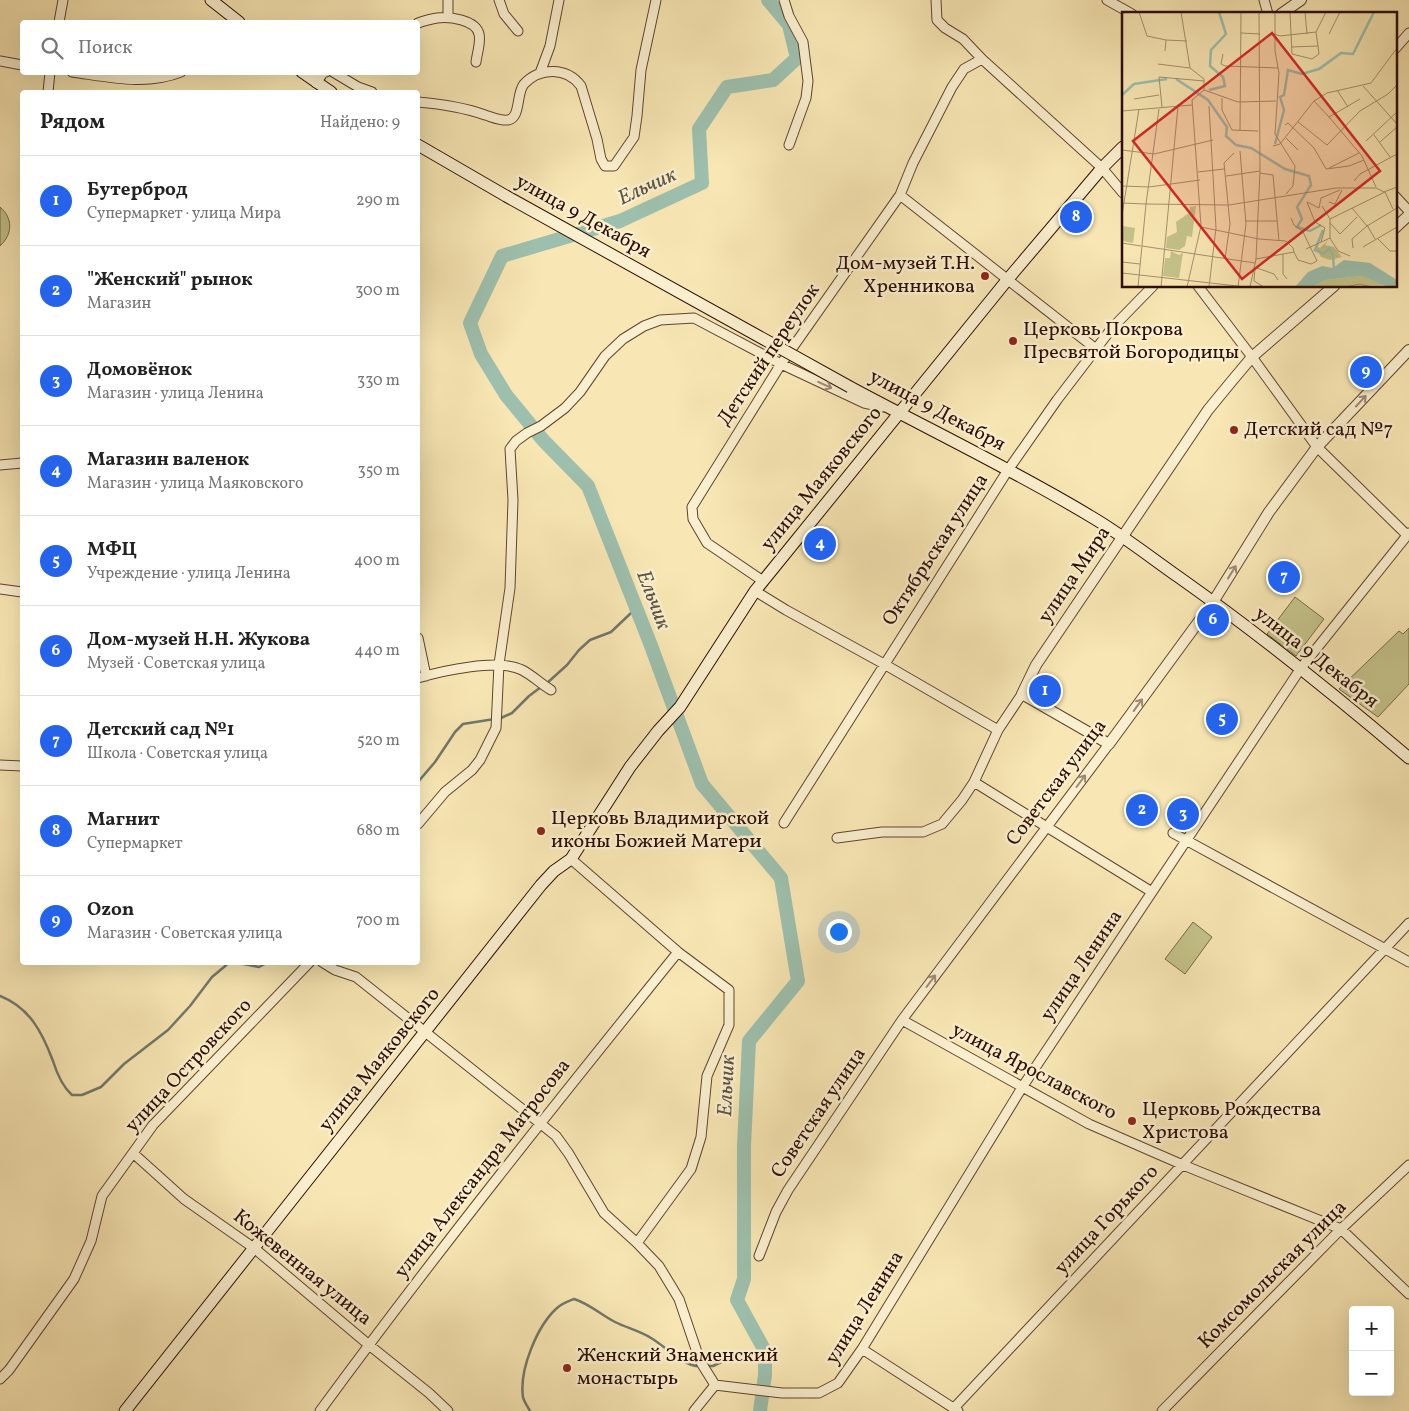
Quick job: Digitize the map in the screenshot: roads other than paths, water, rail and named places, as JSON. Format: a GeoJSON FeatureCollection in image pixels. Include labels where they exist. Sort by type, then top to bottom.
{"type":"FeatureCollection","features":[{"type":"Feature","properties":{"kind":"main road"},"geometry":{"type":"LineString","coordinates":[[211,0],[236,20]]}},
{"type":"Feature","properties":{"kind":"main road"},"geometry":{"type":"LineString","coordinates":[[306,75],[328,90]]}},
{"type":"Feature","properties":{"kind":"main road","name":"улица 9 Декабря"},"geometry":{"type":"LineString","coordinates":[[420,145],[506,196],[850,387],[1008,470],[1090,516],[1122,536],[1301,668],[1409,758]]}},
{"type":"Feature","properties":{"kind":"main road","name":"улица Маяковского"},"geometry":{"type":"LineString","coordinates":[[125,1411],[541,885],[554,871],[571,859],[630,767],[658,730],[680,707],[755,591],[896,412],[1102,168],[1122,148]]}},
{"type":"Feature","properties":{"kind":"street"},"geometry":{"type":"LineString","coordinates":[[59,20],[63,0]]}},
{"type":"Feature","properties":{"kind":"street"},"geometry":{"type":"LineString","coordinates":[[448,0],[448,17]]}},
{"type":"Feature","properties":{"kind":"street"},"geometry":{"type":"LineString","coordinates":[[499,0],[504,14],[518,31]]}},
{"type":"Feature","properties":{"kind":"street"},"geometry":{"type":"LineString","coordinates":[[540,73],[550,46],[559,0]]}},
{"type":"Feature","properties":{"kind":"street"},"geometry":{"type":"LineString","coordinates":[[420,102],[458,106],[508,120],[517,112],[520,90],[525,82],[540,73],[552,70],[567,74],[576,78],[581,86],[601,159],[605,166],[614,166],[634,137],[638,116],[641,70],[656,0]]}},
{"type":"Feature","properties":{"kind":"street"},"geometry":{"type":"LineString","coordinates":[[784,0],[803,42],[808,82],[806,98],[789,145]]}},
{"type":"Feature","properties":{"kind":"street"},"geometry":{"type":"LineString","coordinates":[[936,0],[937,20],[945,28],[963,39],[982,60],[1102,168],[1122,192]]}},
{"type":"Feature","properties":{"kind":"street"},"geometry":{"type":"LineString","coordinates":[[1107,0],[1128,12]]}},
{"type":"Feature","properties":{"kind":"street"},"geometry":{"type":"LineString","coordinates":[[1284,12],[1301,0]]}},
{"type":"Feature","properties":{"kind":"street"},"geometry":{"type":"LineString","coordinates":[[420,22],[448,17],[473,26],[479,32],[476,62]]}},
{"type":"Feature","properties":{"kind":"street"},"geometry":{"type":"LineString","coordinates":[[1396,48],[1409,33]]}},
{"type":"Feature","properties":{"kind":"street","name":"Детский переулок"},"geometry":{"type":"LineString","coordinates":[[763,581],[707,543],[693,519],[692,507],[781,364],[900,195],[952,87],[964,69],[982,60]]}},
{"type":"Feature","properties":{"kind":"street"},"geometry":{"type":"LineString","coordinates":[[0,62],[20,65]]}},
{"type":"Feature","properties":{"kind":"street"},"geometry":{"type":"LineString","coordinates":[[48,90],[50,75]]}},
{"type":"Feature","properties":{"kind":"street"},"geometry":{"type":"LineString","coordinates":[[94,75],[137,81],[168,78],[175,75]]}},
{"type":"Feature","properties":{"kind":"street"},"geometry":{"type":"LineString","coordinates":[[316,83],[322,75]]}},
{"type":"Feature","properties":{"kind":"street"},"geometry":{"type":"LineString","coordinates":[[339,75],[368,90]]}},
{"type":"Feature","properties":{"kind":"street"},"geometry":{"type":"LineString","coordinates":[[900,195],[1096,349]]}},
{"type":"Feature","properties":{"kind":"street"},"geometry":{"type":"LineString","coordinates":[[1396,197],[1409,211]]}},
{"type":"Feature","properties":{"kind":"street"},"geometry":{"type":"LineString","coordinates":[[1396,227],[1409,215]]}},
{"type":"Feature","properties":{"kind":"street","name":"Октябрьская улица"},"geometry":{"type":"LineString","coordinates":[[784,823],[1008,470],[1112,328],[1151,288]]}},
{"type":"Feature","properties":{"kind":"street"},"geometry":{"type":"LineString","coordinates":[[1200,288],[1317,447],[1408,534]]}},
{"type":"Feature","properties":{"kind":"street","name":"улица Мира"},"geometry":{"type":"LineString","coordinates":[[837,838],[882,832],[922,832],[942,824],[974,782],[998,730],[1022,694],[1036,665],[1208,410],[1252,357],[1332,288]]}},
{"type":"Feature","properties":{"kind":"street"},"geometry":{"type":"LineString","coordinates":[[420,822],[445,792],[472,770],[480,760],[496,728],[499,664],[510,588],[513,500],[510,449],[516,441],[541,426],[565,408],[580,392],[605,356],[622,339],[644,326],[660,320],[694,318],[781,364],[864,403],[896,412]]}},
{"type":"Feature","properties":{"kind":"street","name":"Советская улица"},"geometry":{"type":"LineString","coordinates":[[758,1256],[776,1212],[788,1190],[902,1020],[1213,602],[1269,512],[1317,447],[1409,350]]}},
{"type":"Feature","properties":{"kind":"street"},"geometry":{"type":"LineString","coordinates":[[0,465],[20,463]]}},
{"type":"Feature","properties":{"kind":"street","name":"улица Ленина"},"geometry":{"type":"LineString","coordinates":[[715,1385],[782,1392],[819,1393],[838,1383],[862,1349],[1023,1086],[1301,668],[1408,534]]}},
{"type":"Feature","properties":{"kind":"street"},"geometry":{"type":"LineString","coordinates":[[0,589],[20,592]]}},
{"type":"Feature","properties":{"kind":"street"},"geometry":{"type":"LineString","coordinates":[[755,591],[998,730]]}},
{"type":"Feature","properties":{"kind":"street"},"geometry":{"type":"LineString","coordinates":[[420,658],[422,677],[499,664],[520,669],[551,690]]}},
{"type":"Feature","properties":{"kind":"street"},"geometry":{"type":"LineString","coordinates":[[1022,694],[1109,744]]}},
{"type":"Feature","properties":{"kind":"street"},"geometry":{"type":"LineString","coordinates":[[0,765],[20,766]]}},
{"type":"Feature","properties":{"kind":"street"},"geometry":{"type":"LineString","coordinates":[[974,782],[1152,892]]}},
{"type":"Feature","properties":{"kind":"street"},"geometry":{"type":"LineString","coordinates":[[1173,833],[1409,962]]}},
{"type":"Feature","properties":{"kind":"street"},"geometry":{"type":"LineString","coordinates":[[571,859],[678,952],[729,990],[729,1025],[707,1076],[701,1137],[691,1169],[637,1243]]}},
{"type":"Feature","properties":{"kind":"street","name":"улица Горького"},"geometry":{"type":"LineString","coordinates":[[956,1410],[1409,923]]}},
{"type":"Feature","properties":{"kind":"street","name":"улица Александра Матросова"},"geometry":{"type":"LineString","coordinates":[[320,1411],[369,1344],[539,1124],[678,952]]}},
{"type":"Feature","properties":{"kind":"street","name":"улица Островского"},"geometry":{"type":"LineString","coordinates":[[0,1379],[9,1370],[74,1279],[91,1241],[102,1196],[153,1125],[307,965]]}},
{"type":"Feature","properties":{"kind":"street"},"geometry":{"type":"LineString","coordinates":[[327,965],[335,970],[356,977],[556,1136],[569,1154],[604,1213],[660,1266],[679,1299],[700,1361],[715,1385],[694,1411]]}},
{"type":"Feature","properties":{"kind":"street","name":"улица Ярославского"},"geometry":{"type":"LineString","coordinates":[[902,1020],[1090,1124],[1183,1165],[1341,1229],[1409,1294]]}},
{"type":"Feature","properties":{"kind":"street","name":"Кожевенная улица"},"geometry":{"type":"LineString","coordinates":[[133,1153],[184,1199],[254,1248],[429,1392],[448,1411]]}},
{"type":"Feature","properties":{"kind":"street","name":"Комсомольская улица"},"geometry":{"type":"LineString","coordinates":[[1162,1411],[1341,1229],[1409,1165]]}},
{"type":"Feature","properties":{"kind":"street"},"geometry":{"type":"LineString","coordinates":[[862,1349],[956,1410]]}},
{"type":"Feature","properties":{"kind":"waterway","name":"Ельчик"},"geometry":{"type":"LineString","coordinates":[[760,1411],[765,1375],[765,1351],[737,1300],[744,1279],[744,1146],[749,1041],[798,981],[781,878],[702,784],[650,643],[588,486],[543,440],[506,395],[481,354],[470,323],[502,256],[620,221],[702,183],[699,129],[727,87],[773,80],[797,58],[789,25],[768,0]]}},
{"type":"Feature","properties":{"kind":"waterway"},"geometry":{"type":"LineString","coordinates":[[546,684],[590,640],[611,632],[636,607]]}},
{"type":"Feature","properties":{"kind":"waterway"},"geometry":{"type":"LineString","coordinates":[[420,780],[463,724],[501,718],[512,713],[541,687]]}},
{"type":"Feature","properties":{"kind":"waterway"},"geometry":{"type":"LineString","coordinates":[[0,996],[19,1007],[34,1022],[49,1050],[63,1084],[72,1095],[82,1095],[101,1087],[124,1064],[168,1030],[190,1006],[212,977],[226,965]]}},
{"type":"Feature","properties":{"kind":"waterway"},"geometry":{"type":"LineString","coordinates":[[249,965],[259,967],[263,965]]}},
{"type":"Feature","properties":{"kind":"waterway"},"geometry":{"type":"LineString","coordinates":[[530,1411],[524,1399],[522,1386],[531,1349],[536,1337],[550,1316],[559,1307],[574,1299],[615,1322],[647,1336],[688,1364],[701,1366]]}},
{"type":"Feature","properties":{"kind":"waterway"},"geometry":{"type":"LineString","coordinates":[[706,1366],[713,1366],[728,1359],[736,1359],[765,1351]]}},
{"type":"Feature","properties":{"kind":"place","name":"Магнит"},"geometry":{"type":"Point","coordinates":[1076,217]}},
{"type":"Feature","properties":{"kind":"place","name":"Дом-музей Т.Н. Хренникова"},"geometry":{"type":"Point","coordinates":[985,276]}},
{"type":"Feature","properties":{"kind":"place","name":"Церковь Покрова Пресвятой Богородицы"},"geometry":{"type":"Point","coordinates":[1013,341]}},
{"type":"Feature","properties":{"kind":"place","name":"Ozon"},"geometry":{"type":"Point","coordinates":[1366,372]}},
{"type":"Feature","properties":{"kind":"place","name":"Детский сад №7"},"geometry":{"type":"Point","coordinates":[1234,430]}},
{"type":"Feature","properties":{"kind":"place","name":"Магазин валенок"},"geometry":{"type":"Point","coordinates":[820,544]}},
{"type":"Feature","properties":{"kind":"place","name":"Детский сад №1"},"geometry":{"type":"Point","coordinates":[1284,577]}},
{"type":"Feature","properties":{"kind":"place","name":"Дом-музей Н.Н. Жукова"},"geometry":{"type":"Point","coordinates":[1213,620]}},
{"type":"Feature","properties":{"kind":"place","name":"Бутерброд"},"geometry":{"type":"Point","coordinates":[1045,691]}},
{"type":"Feature","properties":{"kind":"place","name":"МФЦ"},"geometry":{"type":"Point","coordinates":[1222,719]}},
{"type":"Feature","properties":{"kind":"place","name":"\"Женский\" рынок"},"geometry":{"type":"Point","coordinates":[1142,810]}},
{"type":"Feature","properties":{"kind":"place","name":"Домовёнок"},"geometry":{"type":"Point","coordinates":[1183,814]}},
{"type":"Feature","properties":{"kind":"place","name":"Церковь Владимирской иконы Божией Матери"},"geometry":{"type":"Point","coordinates":[541,831]}},
{"type":"Feature","properties":{"kind":"place","name":"Церковь Рождества Христова"},"geometry":{"type":"Point","coordinates":[1132,1121]}},
{"type":"Feature","properties":{"kind":"place","name":"Женский Знаменский монастырь"},"geometry":{"type":"Point","coordinates":[567,1368]}}]}
